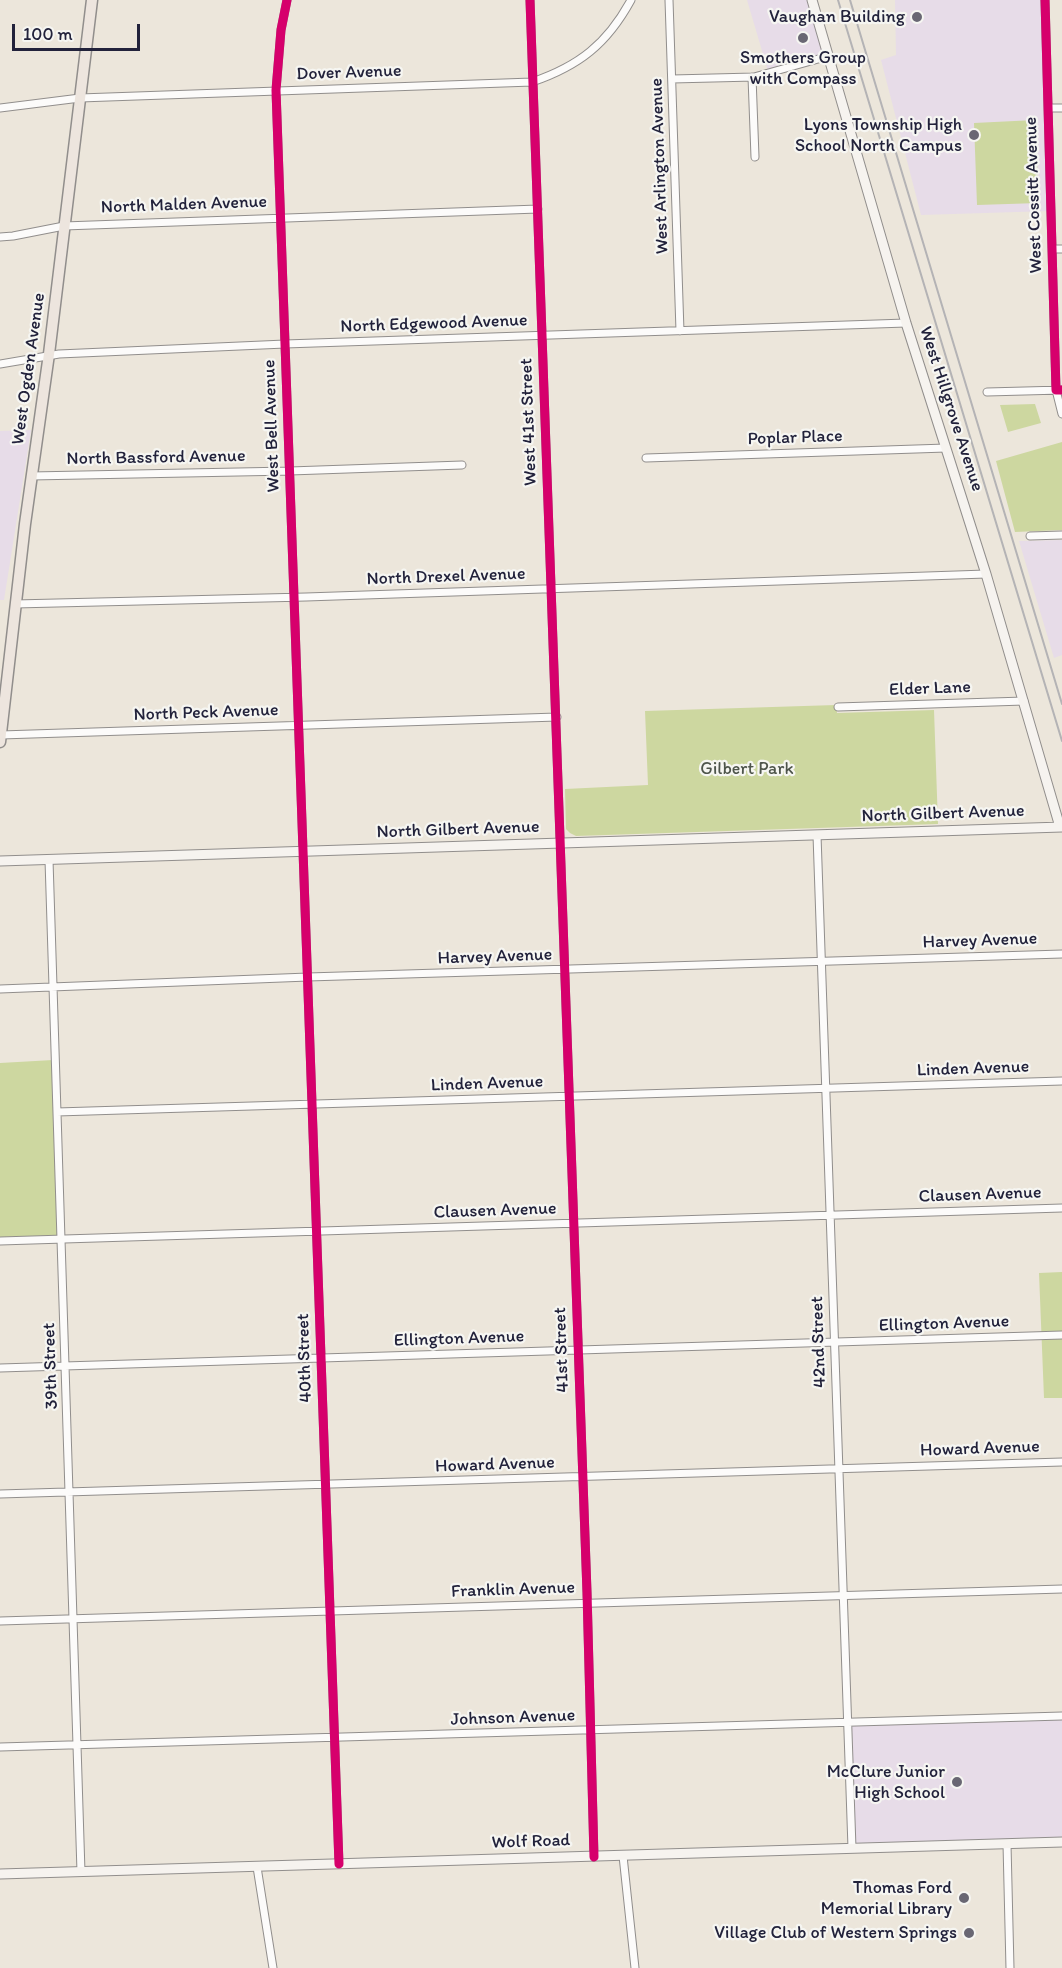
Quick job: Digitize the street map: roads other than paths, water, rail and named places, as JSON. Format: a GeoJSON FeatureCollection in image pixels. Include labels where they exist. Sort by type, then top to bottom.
{"type":"FeatureCollection","features":[{"type":"Feature","properties":{"kind":"main road","name":"West Ogden Avenue"},"geometry":{"type":"LineString","coordinates":[[0,738],[92,0]]}},
{"type":"Feature","properties":{"kind":"street","name":"West Bell Avenue"},"geometry":{"type":"LineString","coordinates":[[287,0],[281,30],[276,90],[305,851]]}},
{"type":"Feature","properties":{"kind":"street","name":"West 41st Street"},"geometry":{"type":"LineString","coordinates":[[530,0],[561,843]]}},
{"type":"Feature","properties":{"kind":"street","name":"Dover Avenue"},"geometry":{"type":"LineString","coordinates":[[0,108],[80,98],[532,82],[568,68],[596,46],[611,31],[631,0]]}},
{"type":"Feature","properties":{"kind":"street","name":"West Arlington Avenue"},"geometry":{"type":"LineString","coordinates":[[668,0],[680,331]]}},
{"type":"Feature","properties":{"kind":"street","name":"West Hillgrove Avenue"},"geometry":{"type":"LineString","coordinates":[[812,0],[906,323],[986,574],[1061,829]]}},
{"type":"Feature","properties":{"kind":"street","name":"West Cossitt Avenue"},"geometry":{"type":"LineString","coordinates":[[1045,0],[1052,249],[1062,414]]}},
{"type":"Feature","properties":{"kind":"street"},"geometry":{"type":"LineString","coordinates":[[672,79],[752,77],[829,56]]}},
{"type":"Feature","properties":{"kind":"street"},"geometry":{"type":"LineString","coordinates":[[752,77],[755,157]]}},
{"type":"Feature","properties":{"kind":"street"},"geometry":{"type":"LineString","coordinates":[[1048,108],[1062,108]]}},
{"type":"Feature","properties":{"kind":"street","name":"North Malden Avenue"},"geometry":{"type":"LineString","coordinates":[[0,237],[64,226],[538,209]]}},
{"type":"Feature","properties":{"kind":"street"},"geometry":{"type":"LineString","coordinates":[[1052,249],[1062,249]]}},
{"type":"Feature","properties":{"kind":"street","name":"North Edgewood Avenue"},"geometry":{"type":"LineString","coordinates":[[0,364],[49,354],[906,323]]}},
{"type":"Feature","properties":{"kind":"street"},"geometry":{"type":"LineString","coordinates":[[987,392],[1059,390]]}},
{"type":"Feature","properties":{"kind":"street","name":"Poplar Place"},"geometry":{"type":"LineString","coordinates":[[646,458],[946,448]]}},
{"type":"Feature","properties":{"kind":"street","name":"North Bassford Avenue"},"geometry":{"type":"LineString","coordinates":[[31,476],[462,465]]}},
{"type":"Feature","properties":{"kind":"street"},"geometry":{"type":"LineString","coordinates":[[1030,536],[1062,535]]}},
{"type":"Feature","properties":{"kind":"street","name":"North Drexel Avenue"},"geometry":{"type":"LineString","coordinates":[[15,604],[294,598],[986,574]]}},
{"type":"Feature","properties":{"kind":"street","name":"Elder Lane"},"geometry":{"type":"LineString","coordinates":[[838,707],[1024,701]]}},
{"type":"Feature","properties":{"kind":"street","name":"North Peck Avenue"},"geometry":{"type":"LineString","coordinates":[[0,738],[556,717]]}},
{"type":"Feature","properties":{"kind":"street","name":"North Gilbert Avenue"},"geometry":{"type":"LineString","coordinates":[[0,861],[1061,829]]}},
{"type":"Feature","properties":{"kind":"street","name":"42nd Street"},"geometry":{"type":"LineString","coordinates":[[817,835],[852,1848]]}},
{"type":"Feature","properties":{"kind":"street","name":"41st Street"},"geometry":{"type":"LineString","coordinates":[[561,843],[594,1857]]}},
{"type":"Feature","properties":{"kind":"street","name":"40th Street"},"geometry":{"type":"LineString","coordinates":[[305,851],[339,1864]]}},
{"type":"Feature","properties":{"kind":"street","name":"39th Street"},"geometry":{"type":"LineString","coordinates":[[49,860],[81,1872]]}},
{"type":"Feature","properties":{"kind":"street","name":"Harvey Avenue"},"geometry":{"type":"LineString","coordinates":[[0,988],[1062,954]]}},
{"type":"Feature","properties":{"kind":"street","name":"Linden Avenue"},"geometry":{"type":"LineString","coordinates":[[57,1112],[1062,1081]]}},
{"type":"Feature","properties":{"kind":"street","name":"Clausen Avenue"},"geometry":{"type":"LineString","coordinates":[[0,1241],[1062,1208]]}},
{"type":"Feature","properties":{"kind":"street","name":"Ellington Avenue"},"geometry":{"type":"LineString","coordinates":[[0,1368],[1062,1335]]}},
{"type":"Feature","properties":{"kind":"street","name":"Howard Avenue"},"geometry":{"type":"LineString","coordinates":[[0,1494],[1062,1462]]}},
{"type":"Feature","properties":{"kind":"street","name":"Franklin Avenue"},"geometry":{"type":"LineString","coordinates":[[0,1621],[1062,1589]]}},
{"type":"Feature","properties":{"kind":"street","name":"Johnson Avenue"},"geometry":{"type":"LineString","coordinates":[[0,1748],[1062,1716]]}},
{"type":"Feature","properties":{"kind":"street","name":"Wolf Road"},"geometry":{"type":"LineString","coordinates":[[0,1874],[1062,1842]]}},
{"type":"Feature","properties":{"kind":"street"},"geometry":{"type":"LineString","coordinates":[[1007,1844],[1011,1968]]}},
{"type":"Feature","properties":{"kind":"street"},"geometry":{"type":"LineString","coordinates":[[623,1856],[634,1968]]}},
{"type":"Feature","properties":{"kind":"street"},"geometry":{"type":"LineString","coordinates":[[256,1867],[273,1968]]}},
{"type":"Feature","properties":{"kind":"railway"},"geometry":{"type":"LineString","coordinates":[[838,0],[1062,741]]}},
{"type":"Feature","properties":{"kind":"railway"},"geometry":{"type":"LineString","coordinates":[[850,0],[1062,704]]}},
{"type":"Feature","properties":{"kind":"place","name":"Vaughan Building"},"geometry":{"type":"Point","coordinates":[917,17]}},
{"type":"Feature","properties":{"kind":"place","name":"Smothers Group with Compass"},"geometry":{"type":"Point","coordinates":[803,38]}},
{"type":"Feature","properties":{"kind":"place","name":"Lyons Township High School North Campus"},"geometry":{"type":"Point","coordinates":[974,135]}},
{"type":"Feature","properties":{"kind":"place","name":"McClure Junior High School"},"geometry":{"type":"Point","coordinates":[957,1782]}},
{"type":"Feature","properties":{"kind":"place","name":"Thomas Ford Memorial Library"},"geometry":{"type":"Point","coordinates":[964,1898]}},
{"type":"Feature","properties":{"kind":"place","name":"Village Club of Western Springs"},"geometry":{"type":"Point","coordinates":[969,1933]}},
{"type":"Feature","properties":{"kind":"park label","name":"Gilbert Park"},"geometry":{"type":"Point","coordinates":[747,769]}}]}
